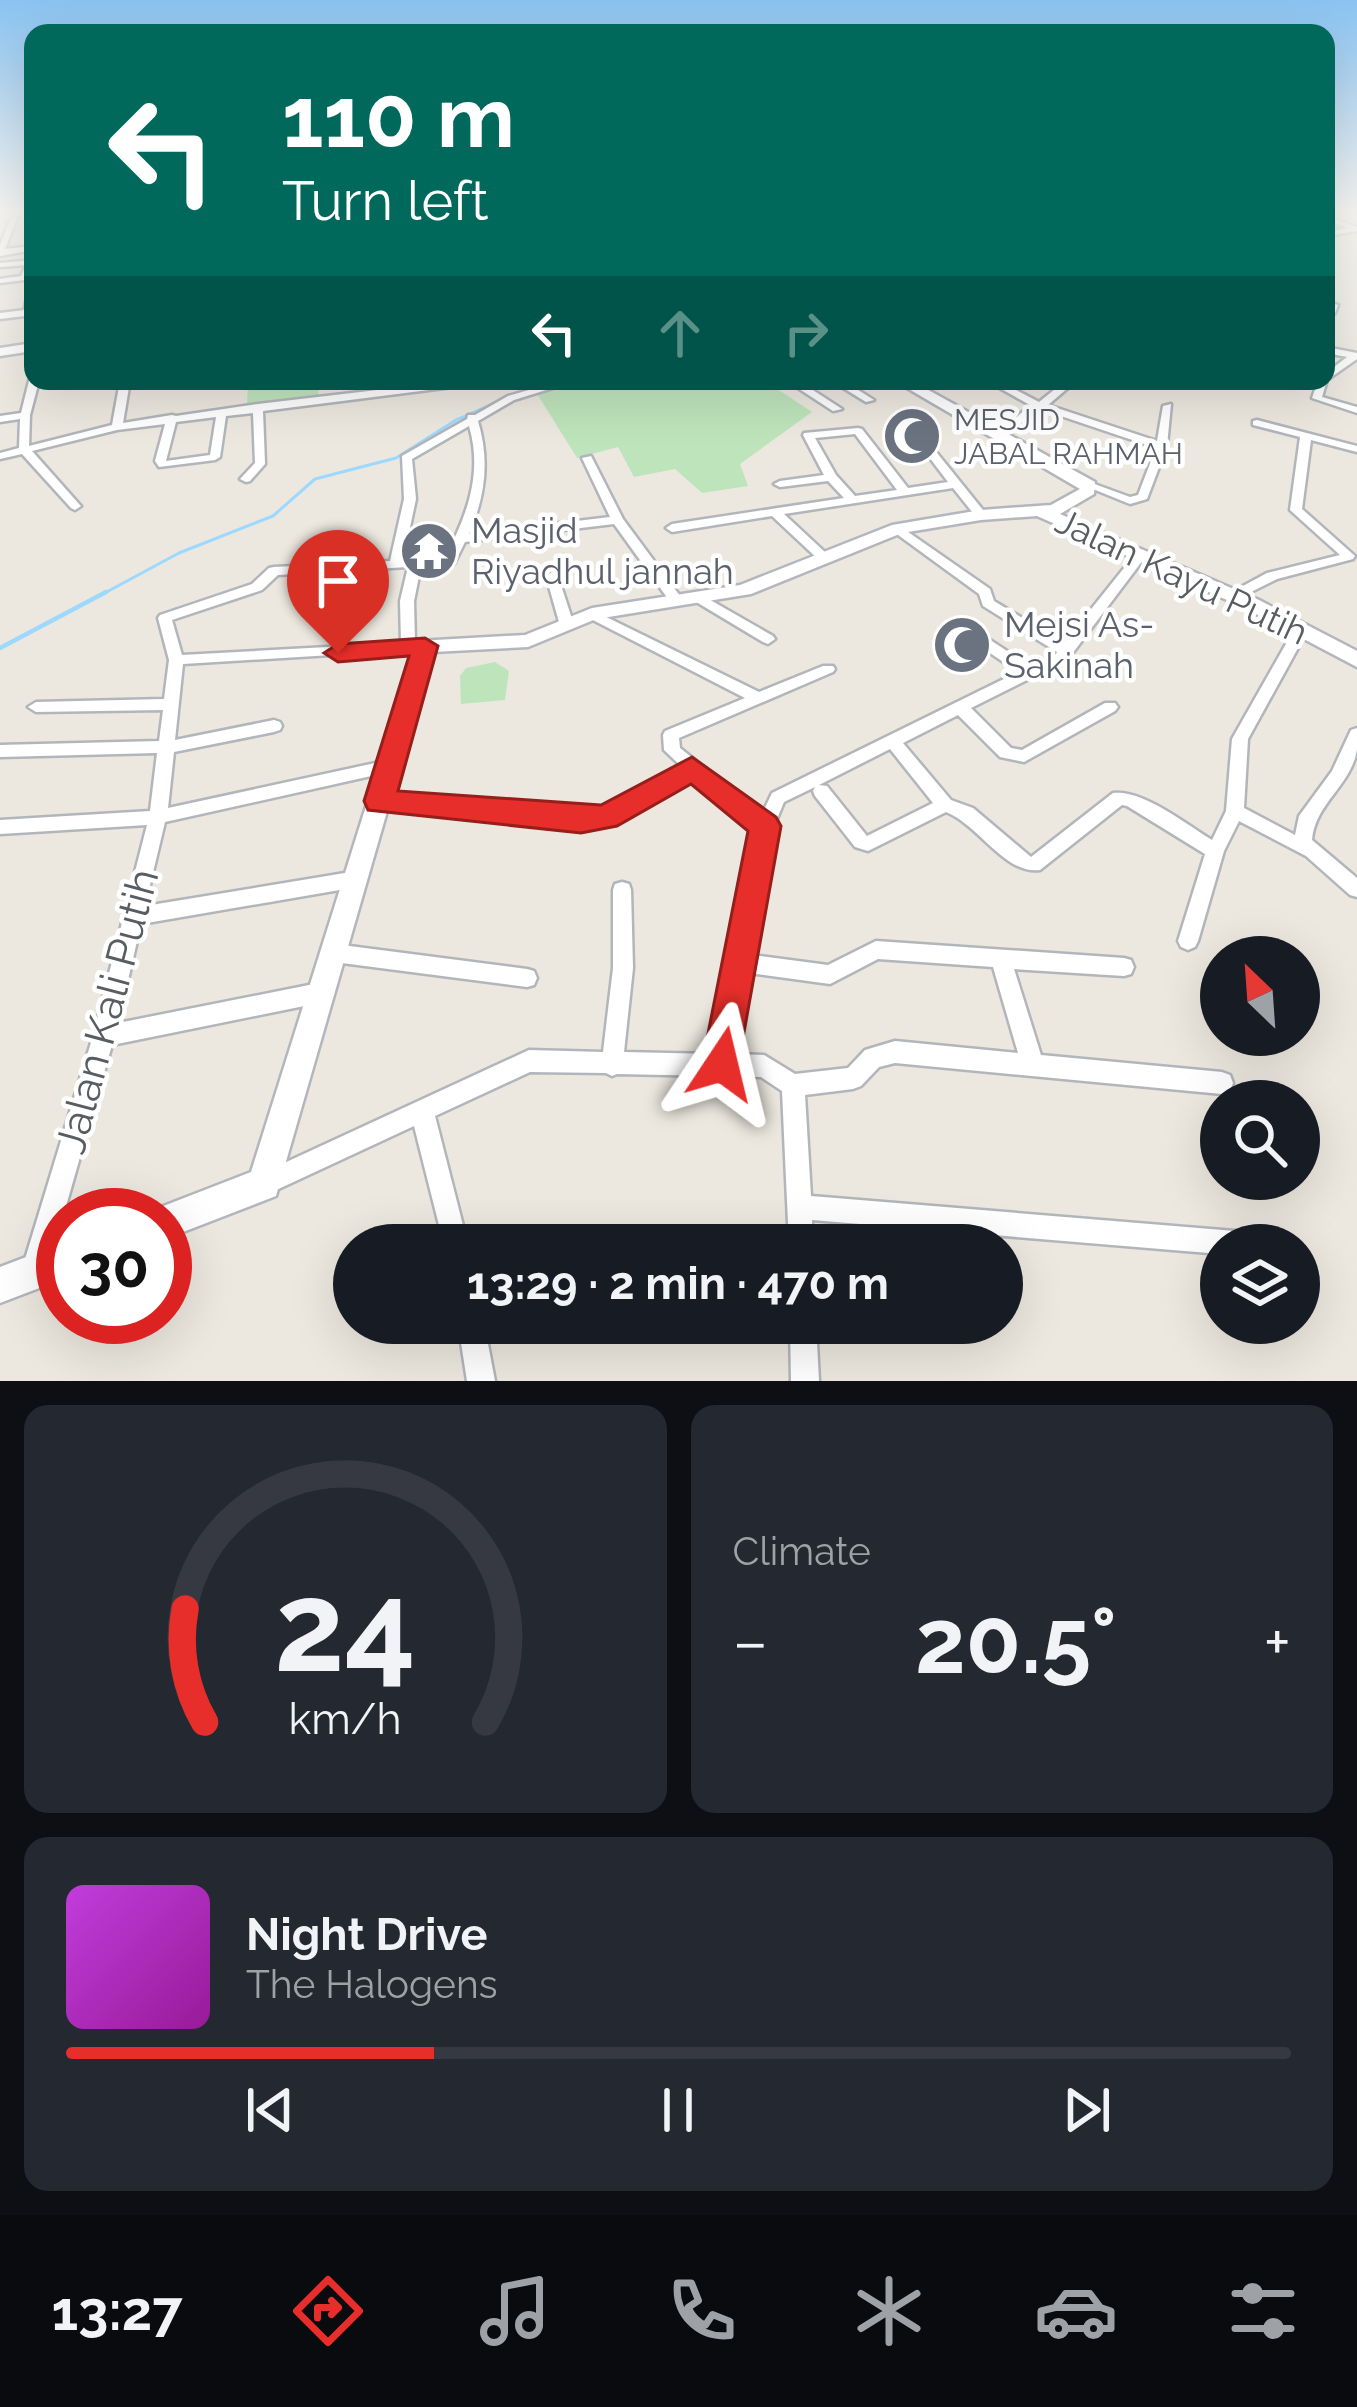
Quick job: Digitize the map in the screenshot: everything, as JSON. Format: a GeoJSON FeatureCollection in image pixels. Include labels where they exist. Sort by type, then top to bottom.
{"type":"FeatureCollection","features":[{"type":"Feature","properties":{"kind":"street"},"geometry":{"type":"LineString","coordinates":[[32,390],[24,449],[75,506]]}},
{"type":"Feature","properties":{"kind":"street"},"geometry":{"type":"LineString","coordinates":[[117,427],[123,390]]}},
{"type":"Feature","properties":{"kind":"street"},"geometry":{"type":"LineString","coordinates":[[0,456],[117,427],[401,390]]}},
{"type":"Feature","properties":{"kind":"street"},"geometry":{"type":"LineString","coordinates":[[396,561],[410,500],[406,458],[472,417],[531,390]]}},
{"type":"Feature","properties":{"kind":"street"},"geometry":{"type":"LineString","coordinates":[[807,390],[837,409]]}},
{"type":"Feature","properties":{"kind":"street"},"geometry":{"type":"LineString","coordinates":[[818,397],[843,390]]}},
{"type":"Feature","properties":{"kind":"street"},"geometry":{"type":"LineString","coordinates":[[853,390],[869,400]]}},
{"type":"Feature","properties":{"kind":"street"},"geometry":{"type":"LineString","coordinates":[[919,390],[1089,485],[1130,501],[1143,497],[1162,446],[1168,406]]}},
{"type":"Feature","properties":{"kind":"street"},"geometry":{"type":"LineString","coordinates":[[1009,390],[1038,405],[1162,446]]}},
{"type":"Feature","properties":{"kind":"street"},"geometry":{"type":"LineString","coordinates":[[1004,435],[1059,390]]}},
{"type":"Feature","properties":{"kind":"street"},"geometry":{"type":"LineString","coordinates":[[1320,390],[1317,398],[1357,410]]}},
{"type":"Feature","properties":{"kind":"street"},"geometry":{"type":"LineString","coordinates":[[247,478],[260,464],[258,407]]}},
{"type":"Feature","properties":{"kind":"street"},"geometry":{"type":"LineString","coordinates":[[172,418],[160,461],[163,465],[217,455],[222,412]]}},
{"type":"Feature","properties":{"kind":"street"},"geometry":{"type":"LineString","coordinates":[[0,419],[25,415]]}},
{"type":"Feature","properties":{"kind":"street"},"geometry":{"type":"LineString","coordinates":[[170,747],[176,660],[164,622],[175,612],[257,587],[274,572],[450,561],[478,499],[481,444],[472,417]]}},
{"type":"Feature","properties":{"kind":"street"},"geometry":{"type":"LineString","coordinates":[[1257,423],[1353,444]]}},
{"type":"Feature","properties":{"kind":"street"},"geometry":{"type":"LineString","coordinates":[[852,500],[831,477],[808,434],[858,431],[904,491]]}},
{"type":"Feature","properties":{"kind":"street"},"geometry":{"type":"LineString","coordinates":[[1235,596],[1271,576],[1342,560],[1352,551],[1296,511],[1306,435]]}},
{"type":"Feature","properties":{"kind":"street"},"geometry":{"type":"LineString","coordinates":[[925,445],[981,515]]}},
{"type":"Feature","properties":{"kind":"street"},"geometry":{"type":"LineString","coordinates":[[587,458],[617,520],[676,600]]}},
{"type":"Feature","properties":{"kind":"street"},"geometry":{"type":"LineString","coordinates":[[780,484],[831,477]]}},
{"type":"Feature","properties":{"kind":"street"},"geometry":{"type":"LineString","coordinates":[[673,528],[955,484]]}},
{"type":"Feature","properties":{"kind":"street"},"geometry":{"type":"LineString","coordinates":[[1036,510],[1055,509],[1088,491],[1089,485]]}},
{"type":"Feature","properties":{"kind":"street","name":"Jalan Kayu Putih"},"geometry":{"type":"LineString","coordinates":[[176,660],[528,641],[592,614],[744,590],[898,529],[1036,510],[1235,596],[1357,660]]}},
{"type":"Feature","properties":{"kind":"street"},"geometry":{"type":"LineString","coordinates":[[776,512],[824,557]]}},
{"type":"Feature","properties":{"kind":"street"},"geometry":{"type":"LineString","coordinates":[[462,539],[617,520]]}},
{"type":"Feature","properties":{"kind":"street"},"geometry":{"type":"LineString","coordinates":[[898,529],[985,592],[988,604],[1067,651]]}},
{"type":"Feature","properties":{"kind":"street"},"geometry":{"type":"LineString","coordinates":[[722,1064],[765,826],[778,798],[1032,675],[1067,651],[1109,590],[1140,556]]}},
{"type":"Feature","properties":{"kind":"street"},"geometry":{"type":"LineString","coordinates":[[264,1184],[389,766],[417,646],[407,602],[416,560]]}},
{"type":"Feature","properties":{"kind":"street"},"geometry":{"type":"LineString","coordinates":[[552,576],[566,622]]}},
{"type":"Feature","properties":{"kind":"street"},"geometry":{"type":"LineString","coordinates":[[698,597],[768,639]]}},
{"type":"Feature","properties":{"kind":"street"},"geometry":{"type":"LineString","coordinates":[[592,614],[758,698]]}},
{"type":"Feature","properties":{"kind":"street"},"geometry":{"type":"LineString","coordinates":[[1188,941],[1215,851],[1235,811],[1240,739],[1302,628]]}},
{"type":"Feature","properties":{"kind":"street"},"geometry":{"type":"LineString","coordinates":[[964,629],[1032,675]]}},
{"type":"Feature","properties":{"kind":"street"},"geometry":{"type":"LineString","coordinates":[[765,826],[672,750],[670,735],[828,669]]}},
{"type":"Feature","properties":{"kind":"street"},"geometry":{"type":"LineString","coordinates":[[36,707],[172,704]]}},
{"type":"Feature","properties":{"kind":"street"},"geometry":{"type":"LineString","coordinates":[[960,706],[1006,753],[1024,756],[1110,707]]}},
{"type":"Feature","properties":{"kind":"street"},"geometry":{"type":"LineString","coordinates":[[0,751],[170,747],[274,726]]}},
{"type":"Feature","properties":{"kind":"street"},"geometry":{"type":"LineString","coordinates":[[1306,849],[1305,820],[1340,774],[1357,734]]}},
{"type":"Feature","properties":{"kind":"street"},"geometry":{"type":"LineString","coordinates":[[891,740],[945,805],[967,814],[1022,862],[1034,865],[1120,798],[1131,800],[1215,851]]}},
{"type":"Feature","properties":{"kind":"street","name":"Jalan Kali Putih"},"geometry":{"type":"LineString","coordinates":[[32,1273],[136,916],[170,747]]}},
{"type":"Feature","properties":{"kind":"street"},"geometry":{"type":"LineString","coordinates":[[0,827],[158,817],[389,766]]}},
{"type":"Feature","properties":{"kind":"street"},"geometry":{"type":"LineString","coordinates":[[379,801],[581,820],[606,818],[692,769]]}},
{"type":"Feature","properties":{"kind":"street"},"geometry":{"type":"LineString","coordinates":[[1340,774],[1357,786]]}},
{"type":"Feature","properties":{"kind":"street"},"geometry":{"type":"LineString","coordinates":[[821,791],[861,842],[868,844],[945,805]]}},
{"type":"Feature","properties":{"kind":"street"},"geometry":{"type":"LineString","coordinates":[[1235,811],[1306,849],[1357,889]]}},
{"type":"Feature","properties":{"kind":"street"},"geometry":{"type":"LineString","coordinates":[[136,916],[357,879]]}},
{"type":"Feature","properties":{"kind":"street"},"geometry":{"type":"LineString","coordinates":[[612,1065],[623,968],[622,890]]}},
{"type":"Feature","properties":{"kind":"street"},"geometry":{"type":"LineString","coordinates":[[739,962],[830,975],[875,950],[1124,967]]}},
{"type":"Feature","properties":{"kind":"street"},"geometry":{"type":"LineString","coordinates":[[334,953],[527,979]]}},
{"type":"Feature","properties":{"kind":"street"},"geometry":{"type":"LineString","coordinates":[[1001,959],[1032,1062]]}},
{"type":"Feature","properties":{"kind":"street"},"geometry":{"type":"LineString","coordinates":[[104,1036],[319,993]]}},
{"type":"Feature","properties":{"kind":"street"},"geometry":{"type":"LineString","coordinates":[[192,1212],[264,1184],[529,1061],[764,1066],[793,1085],[854,1078],[873,1058],[895,1052],[1200,1081]]}},
{"type":"Feature","properties":{"kind":"street"},"geometry":{"type":"LineString","coordinates":[[793,1085],[800,1224]]}},
{"type":"Feature","properties":{"kind":"street"},"geometry":{"type":"LineString","coordinates":[[422,1111],[451,1224]]}},
{"type":"Feature","properties":{"kind":"street"},"geometry":{"type":"LineString","coordinates":[[799,1207],[1200,1238]]}},
{"type":"Feature","properties":{"kind":"street"},"geometry":{"type":"LineString","coordinates":[[475,1344],[481,1381]]}},
{"type":"Feature","properties":{"kind":"street"},"geometry":{"type":"LineString","coordinates":[[804,1344],[806,1381]]}},
{"type":"Feature","properties":{"kind":"green space"},"geometry":{"type":"Polygon","coordinates":[[[248,390],[318,390],[319,396],[247,406],[248,390]]]}},
{"type":"Feature","properties":{"kind":"green space"},"geometry":{"type":"Polygon","coordinates":[[[535,390],[779,390],[812,412],[740,464],[748,486],[702,493],[675,469],[634,477],[618,447],[577,458],[535,390]]]}},
{"type":"Feature","properties":{"kind":"green space"},"geometry":{"type":"Polygon","coordinates":[[[495,662],[509,671],[505,700],[461,704],[460,676],[466,668],[495,662]]]}},
{"type":"Feature","properties":{"kind":"waterway"},"geometry":{"type":"LineString","coordinates":[[516,394],[528,390]]}},
{"type":"Feature","properties":{"kind":"waterway"},"geometry":{"type":"LineString","coordinates":[[101,595],[179,553],[273,516],[315,479],[396,458],[456,420],[506,398]]}},
{"type":"Feature","properties":{"kind":"waterway"},"geometry":{"type":"LineString","coordinates":[[0,648],[106,592]]}},
{"type":"Feature","properties":{"kind":"place","name":"MESJID JABAL RAHMAH"},"geometry":{"type":"Point","coordinates":[912,436]}},
{"type":"Feature","properties":{"kind":"place","name":"Masjid Riyadhul jannah"},"geometry":{"type":"Point","coordinates":[429,551]}},
{"type":"Feature","properties":{"kind":"place","name":"Mejsi As- Sakinah"},"geometry":{"type":"Point","coordinates":[962,645]}},
{"type":"Feature","properties":{"kind":"route"},"geometry":{"type":"LineString","coordinates":[[338,653],[425,646],[379,801],[581,820],[606,818],[692,769],[765,826],[722,1064]]}}]}
